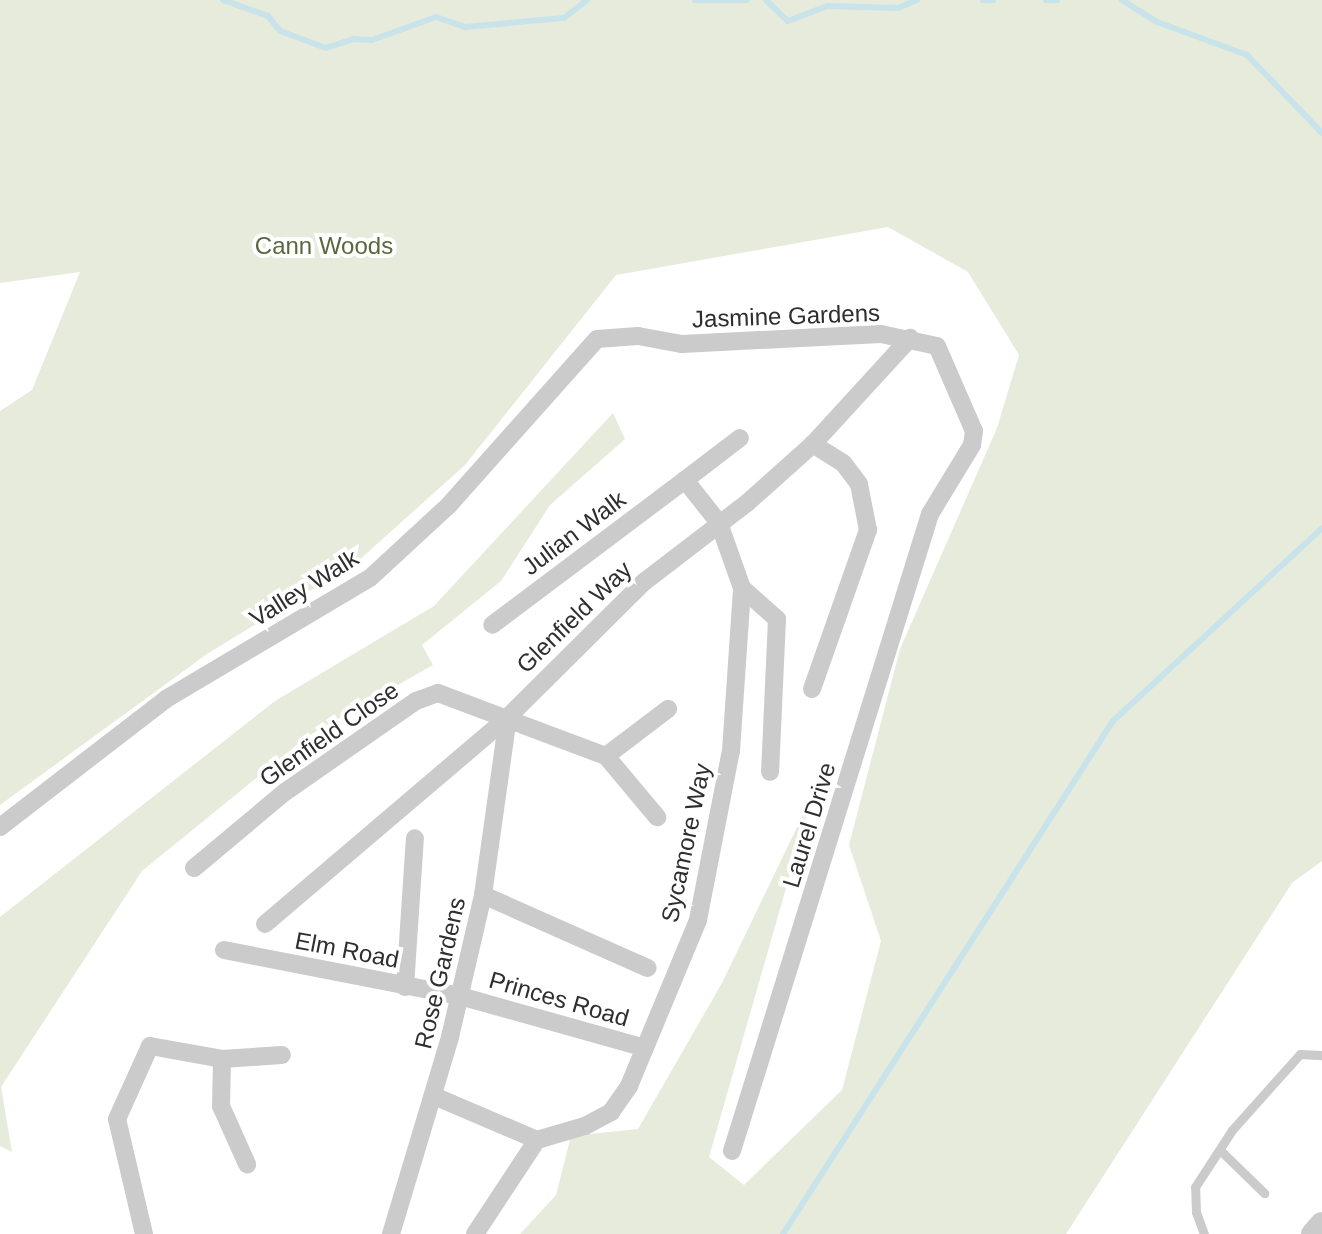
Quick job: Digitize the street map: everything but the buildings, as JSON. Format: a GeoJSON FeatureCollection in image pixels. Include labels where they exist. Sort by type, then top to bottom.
{"type":"FeatureCollection","features":[{"type":"Feature","properties":{"kind":"street","name":"Jasmine Gardens"},"geometry":{"type":"LineString","coordinates":[[638,336],[682,344],[815,334],[910,338],[937,346],[974,431]]}},
{"type":"Feature","properties":{"kind":"street","name":"Valley Walk"},"geometry":{"type":"LineString","coordinates":[[0,827],[166,699],[370,578],[449,505],[597,339],[638,336]]}},
{"type":"Feature","properties":{"kind":"street","name":"Glenfield Way"},"geometry":{"type":"LineString","coordinates":[[265,924],[508,717],[644,582],[813,444],[910,338]]}},
{"type":"Feature","properties":{"kind":"street","name":"Laurel Drive"},"geometry":{"type":"LineString","coordinates":[[732,1151],[930,514],[972,445],[974,431]]}},
{"type":"Feature","properties":{"kind":"street","name":"Julian Walk"},"geometry":{"type":"LineString","coordinates":[[492,625],[740,438]]}},
{"type":"Feature","properties":{"kind":"street"},"geometry":{"type":"LineString","coordinates":[[812,689],[868,530],[859,484],[843,463],[813,444]]}},
{"type":"Feature","properties":{"kind":"street"},"geometry":{"type":"LineString","coordinates":[[685,480],[719,523]]}},
{"type":"Feature","properties":{"kind":"street","name":"Sycamore Way"},"geometry":{"type":"LineString","coordinates":[[537,1140],[585,1126],[611,1112],[629,1086],[698,920],[731,751],[742,588],[719,523]]}},
{"type":"Feature","properties":{"kind":"street"},"geometry":{"type":"LineString","coordinates":[[742,588],[777,619],[770,772]]}},
{"type":"Feature","properties":{"kind":"street","name":"Glenfield Close"},"geometry":{"type":"LineString","coordinates":[[194,868],[285,792],[416,701],[438,693],[606,756]]}},
{"type":"Feature","properties":{"kind":"street"},"geometry":{"type":"LineString","coordinates":[[657,817],[606,756],[668,709]]}},
{"type":"Feature","properties":{"kind":"street","name":"Rose Gardens"},"geometry":{"type":"LineString","coordinates":[[391,1234],[434,1096],[483,895],[508,717]]}},
{"type":"Feature","properties":{"kind":"street"},"geometry":{"type":"LineString","coordinates":[[405,987],[415,838]]}},
{"type":"Feature","properties":{"kind":"street"},"geometry":{"type":"LineString","coordinates":[[483,895],[648,968]]}},
{"type":"Feature","properties":{"kind":"street","name":"Elm Road"},"geometry":{"type":"LineString","coordinates":[[224,950],[460,996]]}},
{"type":"Feature","properties":{"kind":"street","name":"Princes Road"},"geometry":{"type":"LineString","coordinates":[[460,996],[645,1048]]}},
{"type":"Feature","properties":{"kind":"street"},"geometry":{"type":"LineString","coordinates":[[144,1234],[117,1119],[131,1080],[150,1046],[222,1059],[282,1055]]}},
{"type":"Feature","properties":{"kind":"street"},"geometry":{"type":"LineString","coordinates":[[222,1059],[221,1106],[247,1164]]}},
{"type":"Feature","properties":{"kind":"street"},"geometry":{"type":"LineString","coordinates":[[434,1096],[537,1140],[475,1234]]}},
{"type":"Feature","properties":{"kind":"street"},"geometry":{"type":"LineString","coordinates":[[1313,1234],[1322,1224]]}},
{"type":"Feature","properties":{"kind":"lane"},"geometry":{"type":"LineString","coordinates":[[1204,1234],[1196,1212],[1195,1187],[1220,1150],[1300,1054],[1322,1055]]}},
{"type":"Feature","properties":{"kind":"lane"},"geometry":{"type":"LineString","coordinates":[[1220,1150],[1264,1193]]}},
{"type":"Feature","properties":{"kind":"green space","name":"Cann Woods"},"geometry":{"type":"Polygon","coordinates":[[[0,0],[1322,0],[1322,861],[1292,883],[1066,1234],[520,1234],[556,1195],[571,1136],[638,1129],[722,983],[813,794],[709,1157],[744,1185],[842,1090],[881,941],[849,845],[900,649],[997,428],[1019,355],[968,272],[888,227],[616,275],[465,465],[357,562],[207,654],[0,805],[0,411],[32,390],[80,272],[0,283],[0,0]]]}},
{"type":"Feature","properties":{"kind":"green space"},"geometry":{"type":"Polygon","coordinates":[[[613,413],[625,439],[550,505],[501,581],[422,645],[433,665],[308,736],[142,871],[1,1087],[12,1152],[0,1146],[0,917],[275,701],[434,606],[613,413]]]}},
{"type":"Feature","properties":{"kind":"waterway"},"geometry":{"type":"LineString","coordinates":[[223,0],[268,16],[280,31],[326,48],[353,39],[372,40],[436,17],[465,27],[564,18],[587,0]]}},
{"type":"Feature","properties":{"kind":"waterway"},"geometry":{"type":"LineString","coordinates":[[695,0],[747,0]]}},
{"type":"Feature","properties":{"kind":"waterway"},"geometry":{"type":"LineString","coordinates":[[766,0],[788,21],[827,6],[898,8],[917,0]]}},
{"type":"Feature","properties":{"kind":"waterway"},"geometry":{"type":"LineString","coordinates":[[983,0],[993,0]]}},
{"type":"Feature","properties":{"kind":"waterway"},"geometry":{"type":"LineString","coordinates":[[1046,0],[1057,0]]}},
{"type":"Feature","properties":{"kind":"waterway"},"geometry":{"type":"LineString","coordinates":[[1122,0],[1157,22],[1247,55],[1322,133]]}},
{"type":"Feature","properties":{"kind":"waterway"},"geometry":{"type":"LineString","coordinates":[[783,1234],[1113,721],[1322,528]]}}]}
